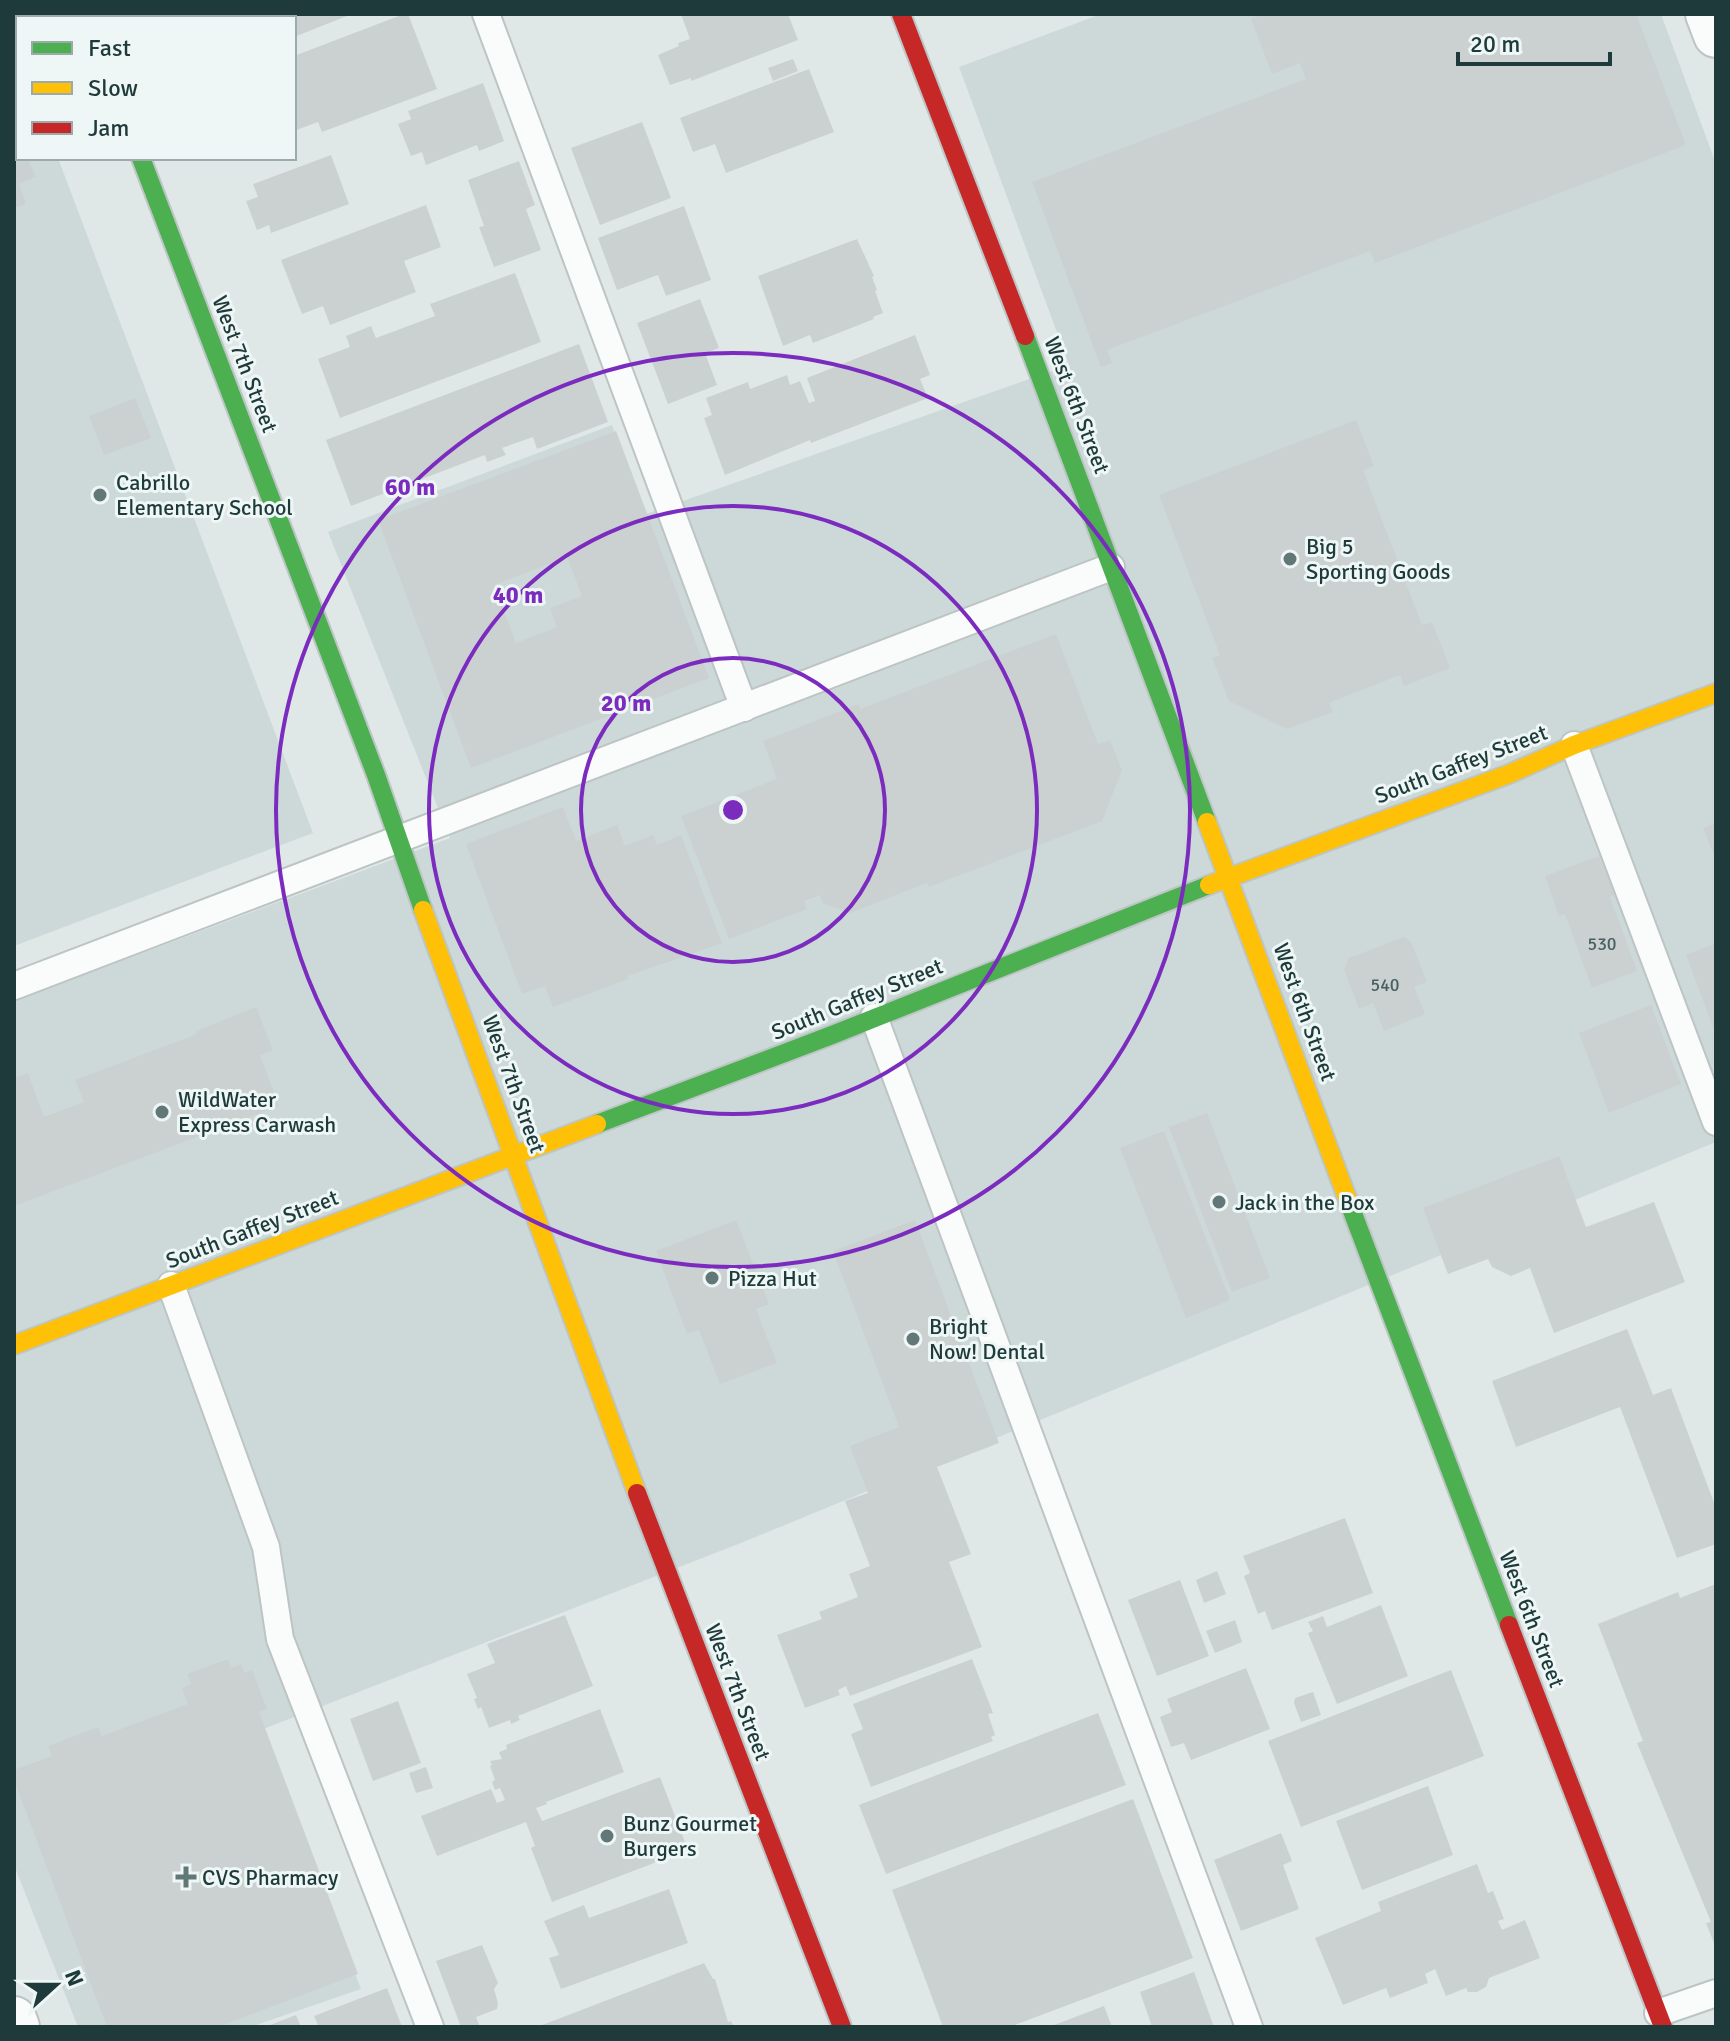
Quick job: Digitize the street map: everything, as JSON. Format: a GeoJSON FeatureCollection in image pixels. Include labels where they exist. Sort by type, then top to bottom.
{"type":"FeatureCollection","features":[{"type":"Feature","properties":{"kind":"street","name":"West 6th Street"},"geometry":{"type":"LineString","coordinates":[[901,14],[1069,451],[1418,1389],[1660,2020]]}},
{"type":"Feature","properties":{"kind":"street"},"geometry":{"type":"LineString","coordinates":[[1708,14],[1716,35]]}},
{"type":"Feature","properties":{"kind":"street","name":"West 7th Street"},"geometry":{"type":"LineString","coordinates":[[142,160],[376,775],[626,1465],[842,2027]]}},
{"type":"Feature","properties":{"kind":"street","name":"South Gaffey Street"},"geometry":{"type":"LineString","coordinates":[[14,1345],[832,1035],[1229,877],[1509,774],[1574,745],[1716,693]]}},
{"type":"Feature","properties":{"kind":"street"},"geometry":{"type":"LineString","coordinates":[[14,2019],[17,2027]]}},
{"type":"Feature","properties":{"kind":"lane"},"geometry":{"type":"LineString","coordinates":[[486,14],[744,708]]}},
{"type":"Feature","properties":{"kind":"lane"},"geometry":{"type":"LineString","coordinates":[[14,986],[1111,567]]}},
{"type":"Feature","properties":{"kind":"lane"},"geometry":{"type":"LineString","coordinates":[[1574,745],[1716,1122]]}},
{"type":"Feature","properties":{"kind":"lane"},"geometry":{"type":"LineString","coordinates":[[874,1017],[1249,2027]]}},
{"type":"Feature","properties":{"kind":"lane"},"geometry":{"type":"LineString","coordinates":[[171,1285],[266,1547],[280,1639],[430,2027]]}},
{"type":"Feature","properties":{"kind":"lane"},"geometry":{"type":"LineString","coordinates":[[1660,2020],[1716,1993]]}},
{"type":"Feature","properties":{"kind":"shaded area"},"geometry":{"type":"Polygon","coordinates":[[[1101,14],[1661,14],[1716,164],[1716,1142],[746,1541],[261,1730],[361,1989],[250,2027],[78,2027],[14,1865],[14,1001],[450,838],[328,532],[612,425],[643,515],[1069,365],[959,67],[1101,14]]]}},
{"type":"Feature","properties":{"kind":"shaded area","name":"Cabrillo Elementary School"},"geometry":{"type":"Polygon","coordinates":[[[14,43],[16,160],[59,160],[313,833],[14,946],[14,43]]]}},
{"type":"Feature","properties":{"kind":"building"},"geometry":{"type":"Polygon","coordinates":[[[352,14],[296,36],[296,16],[170,16],[352,14]]]}},
{"type":"Feature","properties":{"kind":"building"},"geometry":{"type":"Polygon","coordinates":[[[408,14],[437,89],[322,132],[318,122],[296,130],[296,55],[408,14]]]}},
{"type":"Feature","properties":{"kind":"building"},"geometry":{"type":"Polygon","coordinates":[[[681,14],[788,14],[798,40],[691,81],[691,78],[670,85],[658,55],[690,39],[681,14]]]}},
{"type":"Feature","properties":{"kind":"building"},"geometry":{"type":"Polygon","coordinates":[[[1264,14],[1636,14],[1686,145],[1375,263],[1370,251],[1107,350],[1112,363],[1101,367],[1032,182],[1306,79],[1300,63],[1272,74],[1251,19],[1264,14]]]}},
{"type":"Feature","properties":{"kind":"building"},"geometry":{"type":"Polygon","coordinates":[[[793,59],[798,71],[773,81],[768,68],[793,59]]]}},
{"type":"Feature","properties":{"kind":"building"},"geometry":{"type":"Polygon","coordinates":[[[809,69],[834,132],[726,173],[715,144],[693,152],[680,118],[809,69]]]}},
{"type":"Feature","properties":{"kind":"building"},"geometry":{"type":"Polygon","coordinates":[[[483,83],[504,141],[479,151],[477,145],[426,165],[422,152],[411,156],[398,124],[411,119],[408,111],[483,83]]]}},
{"type":"Feature","properties":{"kind":"building"},"geometry":{"type":"Polygon","coordinates":[[[14,118],[16,160],[28,160],[36,177],[19,184],[26,204],[14,208],[14,118]]]}},
{"type":"Feature","properties":{"kind":"building"},"geometry":{"type":"Polygon","coordinates":[[[642,122],[671,198],[600,225],[571,148],[642,122]]]}},
{"type":"Feature","properties":{"kind":"building"},"geometry":{"type":"Polygon","coordinates":[[[331,155],[349,204],[271,233],[269,225],[257,230],[246,201],[258,197],[253,184],[331,155]]]}},
{"type":"Feature","properties":{"kind":"building"},"geometry":{"type":"Polygon","coordinates":[[[519,161],[535,205],[526,209],[541,250],[494,267],[479,227],[484,226],[468,180],[519,161]]]}},
{"type":"Feature","properties":{"kind":"building"},"geometry":{"type":"Polygon","coordinates":[[[426,205],[441,247],[404,261],[416,292],[330,325],[323,306],[302,314],[281,260],[426,205]]]}},
{"type":"Feature","properties":{"kind":"building"},"geometry":{"type":"Polygon","coordinates":[[[684,206],[711,280],[666,296],[658,275],[617,290],[598,238],[684,206]]]}},
{"type":"Feature","properties":{"kind":"building"},"geometry":{"type":"Polygon","coordinates":[[[857,239],[874,276],[875,291],[883,313],[813,343],[810,335],[783,346],[758,276],[857,239]]]}},
{"type":"Feature","properties":{"kind":"building"},"geometry":{"type":"Polygon","coordinates":[[[515,273],[541,342],[340,418],[318,359],[350,347],[346,336],[371,326],[376,338],[435,316],[430,304],[515,273]]]}},
{"type":"Feature","properties":{"kind":"building"},"geometry":{"type":"Polygon","coordinates":[[[700,299],[719,348],[705,353],[717,385],[668,404],[637,323],[700,299]]]}},
{"type":"Feature","properties":{"kind":"building"},"geometry":{"type":"Polygon","coordinates":[[[915,335],[930,375],[920,379],[928,398],[811,443],[810,440],[725,475],[704,418],[712,415],[706,398],[748,382],[750,389],[787,375],[790,385],[800,381],[809,403],[815,401],[807,378],[915,335]]]}},
{"type":"Feature","properties":{"kind":"building"},"geometry":{"type":"Polygon","coordinates":[[[579,344],[608,422],[537,449],[533,437],[502,448],[506,455],[487,462],[485,455],[351,506],[326,440],[579,344]]]}},
{"type":"Feature","properties":{"kind":"building"},"geometry":{"type":"Polygon","coordinates":[[[135,398],[151,438],[104,455],[89,416],[135,398]]]}},
{"type":"Feature","properties":{"kind":"building","name":"Big 5 Sporting Goods"},"geometry":{"type":"Polygon","coordinates":[[[1356,420],[1374,466],[1363,470],[1422,625],[1432,622],[1450,668],[1404,686],[1400,675],[1329,703],[1333,712],[1287,729],[1229,701],[1212,658],[1220,655],[1159,495],[1356,420]]]}},
{"type":"Feature","properties":{"kind":"building"},"geometry":{"type":"Polygon","coordinates":[[[616,431],[709,678],[471,768],[378,520],[616,431]],[[567,557],[494,585],[516,643],[557,627],[550,608],[582,596],[567,557]]]}},
{"type":"Feature","properties":{"kind":"building"},"geometry":{"type":"Polygon","coordinates":[[[1056,634],[1098,744],[1110,740],[1122,770],[1102,821],[929,887],[927,883],[850,913],[823,903],[820,895],[804,901],[807,909],[729,939],[681,816],[777,779],[763,741],[859,704],[860,709],[1056,634]]]}},
{"type":"Feature","properties":{"kind":"building"},"geometry":{"type":"Polygon","coordinates":[[[563,807],[576,841],[617,825],[625,846],[653,835],[657,845],[681,835],[722,943],[628,976],[628,979],[553,1007],[545,986],[522,994],[466,844],[563,807]]]}},
{"type":"Feature","properties":{"kind":"building"},"geometry":{"type":"Polygon","coordinates":[[[1716,823],[1716,861],[1703,828],[1716,823]]]}},
{"type":"Feature","properties":{"kind":"building"},"geometry":{"type":"Polygon","coordinates":[[[1599,856],[1615,895],[1610,897],[1637,971],[1592,988],[1565,914],[1559,916],[1545,876],[1599,856]]]}},
{"type":"Feature","properties":{"kind":"building"},"geometry":{"type":"Polygon","coordinates":[[[1404,937],[1411,942],[1427,982],[1414,987],[1425,1014],[1384,1031],[1373,1003],[1359,1009],[1344,969],[1349,958],[1404,937]]]}},
{"type":"Feature","properties":{"kind":"building"},"geometry":{"type":"Polygon","coordinates":[[[1716,943],[1716,1035],[1686,955],[1716,943]]]}},
{"type":"Feature","properties":{"kind":"building"},"geometry":{"type":"Polygon","coordinates":[[[1651,1005],[1681,1084],[1609,1113],[1579,1033],[1651,1005]]]}},
{"type":"Feature","properties":{"kind":"building","name":"WildWater Express Carwash"},"geometry":{"type":"Polygon","coordinates":[[[256,1007],[273,1050],[260,1055],[279,1106],[14,1206],[14,1078],[28,1073],[44,1117],[84,1102],[75,1080],[197,1034],[196,1031],[256,1007]]]}},
{"type":"Feature","properties":{"kind":"building","name":"Jack in the Box"},"geometry":{"type":"Polygon","coordinates":[[[1207,1113],[1270,1278],[1232,1292],[1169,1127],[1207,1113]]]}},
{"type":"Feature","properties":{"kind":"building"},"geometry":{"type":"Polygon","coordinates":[[[1164,1131],[1230,1300],[1186,1318],[1120,1148],[1164,1131]]]}},
{"type":"Feature","properties":{"kind":"building"},"geometry":{"type":"Polygon","coordinates":[[[1559,1156],[1586,1227],[1654,1202],[1685,1282],[1554,1333],[1530,1268],[1511,1276],[1492,1267],[1488,1259],[1448,1274],[1423,1208],[1559,1156]]]}},
{"type":"Feature","properties":{"kind":"building","name":"Pizza Hut"},"geometry":{"type":"Polygon","coordinates":[[[736,1220],[769,1304],[756,1309],[777,1363],[720,1384],[699,1330],[687,1334],[656,1251],[736,1220]]]}},
{"type":"Feature","properties":{"kind":"building"},"geometry":{"type":"Polygon","coordinates":[[[915,1220],[999,1443],[937,1467],[971,1554],[949,1562],[982,1647],[850,1696],[846,1686],[838,1690],[840,1695],[805,1708],[777,1635],[822,1619],[819,1612],[858,1597],[849,1574],[870,1566],[845,1501],[868,1493],[850,1446],[899,1427],[833,1251],[915,1220]]]}},
{"type":"Feature","properties":{"kind":"building"},"geometry":{"type":"Polygon","coordinates":[[[1627,1329],[1653,1395],[1671,1388],[1716,1508],[1716,1544],[1677,1558],[1620,1407],[1516,1447],[1492,1381],[1627,1329]]]}},
{"type":"Feature","properties":{"kind":"building"},"geometry":{"type":"Polygon","coordinates":[[[1345,1518],[1373,1593],[1272,1630],[1265,1611],[1258,1614],[1244,1576],[1250,1573],[1243,1556],[1345,1518]]]}},
{"type":"Feature","properties":{"kind":"building"},"geometry":{"type":"Polygon","coordinates":[[[1217,1571],[1226,1594],[1204,1603],[1196,1580],[1217,1571]]]}},
{"type":"Feature","properties":{"kind":"building"},"geometry":{"type":"Polygon","coordinates":[[[1180,1580],[1209,1656],[1157,1676],[1128,1600],[1180,1580]]]}},
{"type":"Feature","properties":{"kind":"building"},"geometry":{"type":"Polygon","coordinates":[[[1716,1584],[1716,1948],[1706,1923],[1711,1922],[1637,1743],[1643,1741],[1598,1624],[1678,1592],[1680,1598],[1716,1584]]]}},
{"type":"Feature","properties":{"kind":"building"},"geometry":{"type":"Polygon","coordinates":[[[1381,1605],[1408,1676],[1337,1704],[1308,1633],[1313,1631],[1308,1622],[1323,1616],[1327,1627],[1381,1605]]]}},
{"type":"Feature","properties":{"kind":"building"},"geometry":{"type":"Polygon","coordinates":[[[565,1615],[593,1686],[518,1716],[520,1720],[511,1724],[510,1720],[489,1728],[481,1707],[478,1709],[467,1674],[495,1663],[487,1644],[565,1615]]]}},
{"type":"Feature","properties":{"kind":"building"},"geometry":{"type":"Polygon","coordinates":[[[1235,1620],[1242,1642],[1215,1653],[1206,1631],[1235,1620]]]}},
{"type":"Feature","properties":{"kind":"building","name":"CVS Pharmacy"},"geometry":{"type":"Polygon","coordinates":[[[228,1659],[231,1668],[241,1664],[244,1673],[252,1670],[267,1709],[259,1712],[358,1974],[218,2027],[107,2027],[14,1780],[14,1770],[52,1756],[48,1746],[98,1727],[102,1736],[188,1704],[182,1688],[191,1684],[187,1674],[228,1659]]]}},
{"type":"Feature","properties":{"kind":"building"},"geometry":{"type":"Polygon","coordinates":[[[972,1659],[993,1713],[988,1714],[995,1735],[991,1737],[993,1741],[871,1787],[851,1734],[863,1729],[853,1704],[972,1659]]]}},
{"type":"Feature","properties":{"kind":"building"},"geometry":{"type":"Polygon","coordinates":[[[1246,1668],[1270,1729],[1191,1760],[1184,1743],[1171,1747],[1160,1717],[1172,1712],[1167,1699],[1246,1668]]]}},
{"type":"Feature","properties":{"kind":"building"},"geometry":{"type":"Polygon","coordinates":[[[1451,1670],[1484,1756],[1301,1827],[1268,1741],[1451,1670]]]}},
{"type":"Feature","properties":{"kind":"building"},"geometry":{"type":"Polygon","coordinates":[[[1313,1692],[1321,1715],[1301,1722],[1295,1698],[1313,1692]]]}},
{"type":"Feature","properties":{"kind":"building"},"geometry":{"type":"Polygon","coordinates":[[[398,1701],[421,1763],[373,1781],[350,1719],[398,1701]]]}},
{"type":"Feature","properties":{"kind":"building"},"geometry":{"type":"Polygon","coordinates":[[[600,1709],[624,1772],[546,1802],[536,1808],[542,1821],[660,1777],[688,1850],[552,1902],[531,1848],[535,1846],[526,1822],[437,1856],[421,1816],[491,1789],[497,1803],[505,1800],[500,1788],[495,1790],[490,1761],[502,1759],[499,1752],[507,1749],[506,1745],[600,1709]]]}},
{"type":"Feature","properties":{"kind":"building"},"geometry":{"type":"Polygon","coordinates":[[[1098,1713],[1126,1785],[886,1874],[859,1805],[1098,1713]]]}},
{"type":"Feature","properties":{"kind":"building"},"geometry":{"type":"Polygon","coordinates":[[[426,1767],[433,1788],[416,1793],[409,1773],[426,1767]]]}},
{"type":"Feature","properties":{"kind":"building"},"geometry":{"type":"Polygon","coordinates":[[[1428,1786],[1453,1855],[1362,1890],[1336,1821],[1428,1786]]]}},
{"type":"Feature","properties":{"kind":"building"},"geometry":{"type":"Polygon","coordinates":[[[1133,1799],[1193,1958],[1009,2027],[943,2027],[892,1890],[1133,1799]]]}},
{"type":"Feature","properties":{"kind":"building"},"geometry":{"type":"Polygon","coordinates":[[[1281,1833],[1292,1861],[1283,1865],[1299,1909],[1241,1931],[1214,1860],[1281,1833]]]}},
{"type":"Feature","properties":{"kind":"building"},"geometry":{"type":"Polygon","coordinates":[[[1477,1864],[1488,1893],[1493,1891],[1504,1919],[1498,1921],[1502,1930],[1525,1920],[1540,1958],[1489,1978],[1486,1987],[1477,1992],[1468,1992],[1466,1988],[1446,1996],[1435,1969],[1425,1974],[1428,1983],[1390,1998],[1386,1988],[1343,2005],[1315,1938],[1381,1911],[1378,1902],[1477,1864]]]}},
{"type":"Feature","properties":{"kind":"building"},"geometry":{"type":"Polygon","coordinates":[[[669,1889],[688,1943],[561,1989],[549,1958],[559,1955],[544,1921],[584,1905],[589,1918],[669,1889]]]}},
{"type":"Feature","properties":{"kind":"building"},"geometry":{"type":"Polygon","coordinates":[[[482,1945],[498,1983],[494,1989],[497,2009],[476,2017],[480,2027],[461,2027],[436,1961],[482,1945]]]}},
{"type":"Feature","properties":{"kind":"building"},"geometry":{"type":"Polygon","coordinates":[[[704,1963],[715,1979],[728,2022],[731,2021],[734,2027],[537,2027],[704,1963]]]}},
{"type":"Feature","properties":{"kind":"building"},"geometry":{"type":"Polygon","coordinates":[[[1194,1972],[1214,2027],[1152,2027],[1140,1992],[1194,1972]]]}},
{"type":"Feature","properties":{"kind":"building"},"geometry":{"type":"Polygon","coordinates":[[[387,1988],[402,2027],[319,2027],[314,2016],[387,1988]]]}},
{"type":"Feature","properties":{"kind":"building"},"geometry":{"type":"Polygon","coordinates":[[[1104,2006],[1112,2027],[1049,2027],[1104,2006]]]}},
{"type":"Feature","properties":{"kind":"building"},"geometry":{"type":"Polygon","coordinates":[[[296,2015],[301,2027],[265,2027],[296,2015]]]}},
{"type":"Feature","properties":{"kind":"traffic: fast"},"geometry":{"type":"LineString","coordinates":[[142,160],[376,775],[423,910]]}},
{"type":"Feature","properties":{"kind":"traffic: fast"},"geometry":{"type":"LineString","coordinates":[[1025,336],[1207,822]]}},
{"type":"Feature","properties":{"kind":"traffic: fast"},"geometry":{"type":"LineString","coordinates":[[597,1124],[832,1035],[1209,885]]}},
{"type":"Feature","properties":{"kind":"traffic: fast"},"geometry":{"type":"LineString","coordinates":[[1349,1203],[1509,1625]]}},
{"type":"Feature","properties":{"kind":"traffic: slow"},"geometry":{"type":"LineString","coordinates":[[1209,885],[1509,774],[1574,745],[1716,693]]}},
{"type":"Feature","properties":{"kind":"traffic: slow"},"geometry":{"type":"LineString","coordinates":[[1207,822],[1349,1203]]}},
{"type":"Feature","properties":{"kind":"traffic: slow"},"geometry":{"type":"LineString","coordinates":[[423,910],[637,1493]]}},
{"type":"Feature","properties":{"kind":"traffic: slow"},"geometry":{"type":"LineString","coordinates":[[14,1345],[597,1124]]}},
{"type":"Feature","properties":{"kind":"traffic: jam"},"geometry":{"type":"LineString","coordinates":[[901,14],[1025,336]]}},
{"type":"Feature","properties":{"kind":"traffic: jam"},"geometry":{"type":"LineString","coordinates":[[637,1493],[842,2027]]}},
{"type":"Feature","properties":{"kind":"traffic: jam"},"geometry":{"type":"LineString","coordinates":[[1509,1625],[1663,2027]]}},
{"type":"Feature","properties":{"kind":"place","name":"Cabrillo Elementary School"},"geometry":{"type":"Point","coordinates":[100,495]}},
{"type":"Feature","properties":{"kind":"place","name":"Big 5 Sporting Goods"},"geometry":{"type":"Point","coordinates":[1290,559]}},
{"type":"Feature","properties":{"kind":"place","name":"WildWater Express Carwash"},"geometry":{"type":"Point","coordinates":[162,1112]}},
{"type":"Feature","properties":{"kind":"place","name":"Jack in the Box"},"geometry":{"type":"Point","coordinates":[1219,1202]}},
{"type":"Feature","properties":{"kind":"place","name":"Pizza Hut"},"geometry":{"type":"Point","coordinates":[712,1278]}},
{"type":"Feature","properties":{"kind":"place","name":"Bright Now! Dental"},"geometry":{"type":"Point","coordinates":[913,1339]}},
{"type":"Feature","properties":{"kind":"place","name":"Bunz Gourmet Burgers"},"geometry":{"type":"Point","coordinates":[607,1836]}},
{"type":"Feature","properties":{"kind":"place","name":"CVS Pharmacy"},"geometry":{"type":"Point","coordinates":[186,1877]}}]}
